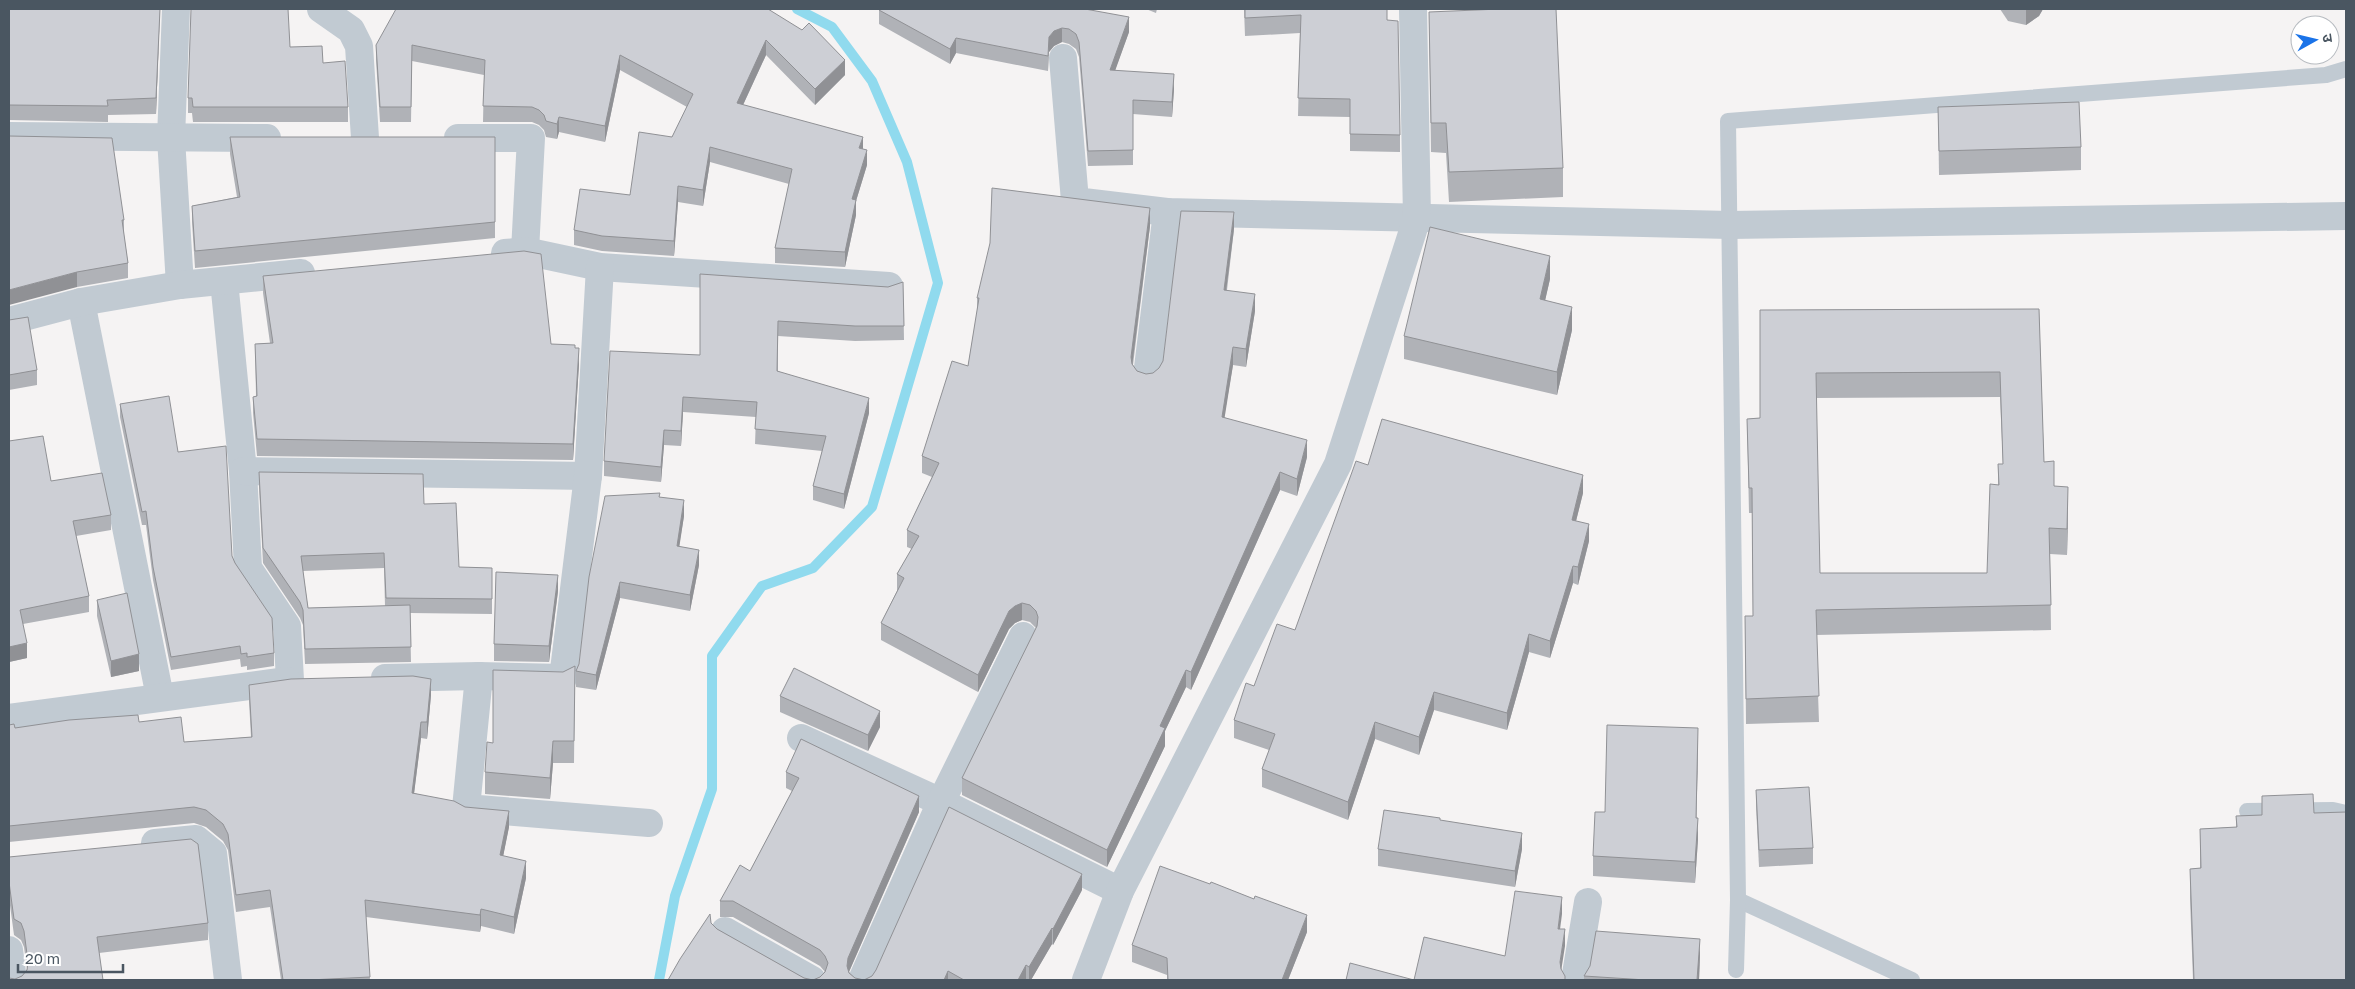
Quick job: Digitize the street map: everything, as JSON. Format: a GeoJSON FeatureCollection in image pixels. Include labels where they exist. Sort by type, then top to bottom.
{"type":"FeatureCollection","features":[{"type":"Feature","properties":{"kind":"street"},"geometry":{"type":"LineString","coordinates":[[176,9],[171,138],[180,285]]}},
{"type":"Feature","properties":{"kind":"street"},"geometry":{"type":"LineString","coordinates":[[321,9],[351,30],[359,46],[365,138]]}},
{"type":"Feature","properties":{"kind":"street"},"geometry":{"type":"LineString","coordinates":[[1086,980],[1120,891],[1338,464],[1417,218],[1413,9]]}},
{"type":"Feature","properties":{"kind":"street"},"geometry":{"type":"LineString","coordinates":[[1063,58],[1075,201],[1167,212],[1730,225],[2346,216]]}},
{"type":"Feature","properties":{"kind":"street"},"geometry":{"type":"LineString","coordinates":[[9,136],[287,138]]}},
{"type":"Feature","properties":{"kind":"street"},"geometry":{"type":"LineString","coordinates":[[336,138],[394,138]]}},
{"type":"Feature","properties":{"kind":"street"},"geometry":{"type":"LineString","coordinates":[[433,138],[531,138],[525,251]]}},
{"type":"Feature","properties":{"kind":"street"},"geometry":{"type":"LineString","coordinates":[[1147,376],[1167,212]]}},
{"type":"Feature","properties":{"kind":"street"},"geometry":{"type":"LineString","coordinates":[[476,256],[525,251],[600,267],[889,286]]}},
{"type":"Feature","properties":{"kind":"street"},"geometry":{"type":"LineString","coordinates":[[359,679],[478,676],[563,678],[588,476],[600,267]]}},
{"type":"Feature","properties":{"kind":"street"},"geometry":{"type":"LineString","coordinates":[[9,321],[81,302],[180,285],[330,270]]}},
{"type":"Feature","properties":{"kind":"street"},"geometry":{"type":"LineString","coordinates":[[224,281],[243,471],[248,568],[287,626],[290,680]]}},
{"type":"Feature","properties":{"kind":"street"},"geometry":{"type":"LineString","coordinates":[[81,302],[160,696]]}},
{"type":"Feature","properties":{"kind":"street"},"geometry":{"type":"LineString","coordinates":[[243,471],[588,476]]}},
{"type":"Feature","properties":{"kind":"street"},"geometry":{"type":"LineString","coordinates":[[862,980],[941,802],[1023,636]]}},
{"type":"Feature","properties":{"kind":"street"},"geometry":{"type":"LineString","coordinates":[[478,676],[466,808],[648,823]]}},
{"type":"Feature","properties":{"kind":"street"},"geometry":{"type":"LineString","coordinates":[[9,718],[160,696],[290,680],[320,680]]}},
{"type":"Feature","properties":{"kind":"street"},"geometry":{"type":"LineString","coordinates":[[801,738],[941,802],[1120,891]]}},
{"type":"Feature","properties":{"kind":"street"},"geometry":{"type":"LineString","coordinates":[[127,846],[196,839],[214,853],[228,980]]}},
{"type":"Feature","properties":{"kind":"street"},"geometry":{"type":"LineString","coordinates":[[1575,980],[1588,902]]}},
{"type":"Feature","properties":{"kind":"street"},"geometry":{"type":"LineString","coordinates":[[725,931],[812,980]]}},
{"type":"Feature","properties":{"kind":"street"},"geometry":{"type":"LineString","coordinates":[[9,950],[13,980]]}},
{"type":"Feature","properties":{"kind":"lane"},"geometry":{"type":"LineString","coordinates":[[1736,970],[1738,900],[1728,121],[2326,75],[2346,69]]}},
{"type":"Feature","properties":{"kind":"lane"},"geometry":{"type":"LineString","coordinates":[[2247,811],[2333,810],[2346,813]]}},
{"type":"Feature","properties":{"kind":"lane"},"geometry":{"type":"LineString","coordinates":[[1738,900],[1912,980]]}},
{"type":"Feature","properties":{"kind":"building"},"geometry":{"type":"Polygon","coordinates":[[[9,9],[160,9],[156,98],[107,100],[108,106],[9,105],[9,9]]]}},
{"type":"Feature","properties":{"kind":"building"},"geometry":{"type":"Polygon","coordinates":[[[191,9],[288,9],[290,47],[322,46],[323,63],[345,61],[348,107],[193,107],[192,98],[188,98],[191,9]]]}},
{"type":"Feature","properties":{"kind":"building"},"geometry":{"type":"Polygon","coordinates":[[[396,9],[768,9],[802,30],[809,23],[845,60],[815,89],[766,40],[737,103],[863,137],[859,148],[867,150],[852,199],[856,200],[845,252],[775,248],[792,169],[710,147],[703,190],[678,186],[674,241],[602,236],[574,230],[580,189],[630,195],[639,132],[672,137],[693,94],[620,55],[605,126],[559,117],[557,124],[546,121],[544,115],[539,110],[532,107],[483,106],[485,60],[412,45],[411,107],[380,107],[376,45],[396,9]]]}},
{"type":"Feature","properties":{"kind":"building"},"geometry":{"type":"Polygon","coordinates":[[[880,9],[1085,9],[1129,17],[1110,70],[1174,74],[1172,102],[1133,100],[1133,150],[1088,151],[1079,42],[1076,34],[1069,29],[1062,28],[1054,31],[1049,37],[1048,56],[956,38],[950,49],[880,9]]]}},
{"type":"Feature","properties":{"kind":"building"},"geometry":{"type":"Polygon","coordinates":[[[1245,9],[1387,9],[1387,20],[1398,21],[1400,135],[1350,134],[1350,99],[1298,98],[1301,15],[1245,18],[1245,9]]]}},
{"type":"Feature","properties":{"kind":"building"},"geometry":{"type":"Polygon","coordinates":[[[1556,9],[1563,168],[1449,172],[1446,123],[1431,123],[1429,12],[1556,9]]]}},
{"type":"Feature","properties":{"kind":"building"},"geometry":{"type":"Polygon","coordinates":[[[2079,102],[2081,147],[1939,151],[1938,107],[2079,102]]]}},
{"type":"Feature","properties":{"kind":"building"},"geometry":{"type":"Polygon","coordinates":[[[9,136],[112,138],[128,263],[77,272],[9,290],[9,136]]]}},
{"type":"Feature","properties":{"kind":"building"},"geometry":{"type":"Polygon","coordinates":[[[230,137],[495,137],[495,222],[195,251],[192,206],[240,197],[230,137]]]}},
{"type":"Feature","properties":{"kind":"building"},"geometry":{"type":"Polygon","coordinates":[[[992,188],[1150,208],[1131,357],[1132,364],[1137,371],[1146,374],[1153,373],[1163,361],[1181,211],[1234,212],[1224,290],[1255,294],[1246,349],[1233,347],[1222,417],[1307,440],[1297,479],[1280,472],[1191,672],[1186,670],[1160,726],[1165,728],[1107,850],[962,778],[1037,626],[1038,617],[1036,611],[1030,605],[1022,603],[1009,611],[978,675],[881,623],[904,578],[897,574],[919,536],[907,530],[939,463],[922,456],[952,361],[968,366],[979,298],[977,298],[990,243],[992,188]]]}},
{"type":"Feature","properties":{"kind":"building"},"geometry":{"type":"Polygon","coordinates":[[[1430,227],[1550,256],[1540,299],[1572,307],[1557,372],[1404,336],[1430,227]]]}},
{"type":"Feature","properties":{"kind":"building"},"geometry":{"type":"Polygon","coordinates":[[[524,251],[541,254],[551,344],[575,345],[575,348],[579,348],[573,444],[257,439],[253,397],[257,396],[255,344],[273,343],[263,276],[524,251]]]}},
{"type":"Feature","properties":{"kind":"building"},"geometry":{"type":"Polygon","coordinates":[[[700,274],[888,287],[903,282],[904,326],[855,326],[778,321],[777,371],[869,398],[844,494],[813,486],[826,436],[755,429],[757,402],[683,397],[681,431],[664,430],[661,467],[604,461],[610,351],[700,355],[700,274]]]}},
{"type":"Feature","properties":{"kind":"building"},"geometry":{"type":"Polygon","coordinates":[[[2039,309],[2044,462],[2054,461],[2054,486],[2068,487],[2067,529],[2049,528],[2051,605],[1816,610],[1819,696],[1746,699],[1745,616],[1753,616],[1752,488],[1749,488],[1747,419],[1760,418],[1760,310],[2039,309]],[[2000,372],[1816,373],[1820,573],[1987,573],[1990,484],[1999,485],[1998,464],[2003,464],[2000,372]]]}},
{"type":"Feature","properties":{"kind":"building"},"geometry":{"type":"Polygon","coordinates":[[[28,317],[37,370],[9,375],[9,320],[28,317]]]}},
{"type":"Feature","properties":{"kind":"building"},"geometry":{"type":"Polygon","coordinates":[[[169,396],[178,452],[226,446],[232,556],[272,618],[274,653],[247,657],[247,653],[241,654],[240,646],[171,657],[153,567],[146,511],[142,512],[120,404],[169,396]]]}},
{"type":"Feature","properties":{"kind":"building"},"geometry":{"type":"Polygon","coordinates":[[[1382,419],[1583,475],[1572,520],[1589,524],[1578,567],[1573,566],[1550,641],[1529,634],[1507,713],[1434,692],[1419,737],[1375,722],[1348,802],[1262,769],[1275,734],[1234,720],[1246,683],[1254,686],[1277,624],[1295,630],[1356,461],[1368,465],[1382,419]]]}},
{"type":"Feature","properties":{"kind":"building"},"geometry":{"type":"Polygon","coordinates":[[[43,436],[51,481],[102,473],[111,515],[73,521],[89,596],[20,610],[27,643],[9,647],[9,441],[43,436]]]}},
{"type":"Feature","properties":{"kind":"building"},"geometry":{"type":"Polygon","coordinates":[[[259,472],[423,474],[424,504],[456,503],[459,567],[492,568],[492,599],[386,598],[384,553],[301,556],[308,608],[410,605],[411,647],[305,649],[303,610],[300,602],[263,548],[259,472]]]}},
{"type":"Feature","properties":{"kind":"building"},"geometry":{"type":"Polygon","coordinates":[[[660,493],[659,497],[684,500],[677,546],[699,550],[690,595],[620,582],[596,675],[576,671],[579,664],[589,577],[605,496],[660,493]]]}},
{"type":"Feature","properties":{"kind":"building"},"geometry":{"type":"Polygon","coordinates":[[[496,572],[558,575],[549,646],[494,644],[496,572]]]}},
{"type":"Feature","properties":{"kind":"building"},"geometry":{"type":"Polygon","coordinates":[[[127,593],[139,654],[111,661],[97,600],[127,593]]]}},
{"type":"Feature","properties":{"kind":"building"},"geometry":{"type":"Polygon","coordinates":[[[575,666],[574,741],[553,741],[550,778],[485,772],[487,742],[493,743],[493,670],[563,672],[575,666]]]}},
{"type":"Feature","properties":{"kind":"building"},"geometry":{"type":"Polygon","coordinates":[[[794,668],[880,711],[868,735],[780,696],[794,668]]]}},
{"type":"Feature","properties":{"kind":"building"},"geometry":{"type":"Polygon","coordinates":[[[413,676],[431,679],[427,722],[421,722],[412,793],[454,801],[465,807],[509,811],[500,855],[526,861],[514,917],[481,909],[480,915],[365,900],[370,977],[283,980],[270,890],[236,895],[228,834],[223,824],[206,810],[194,807],[9,826],[9,725],[14,724],[15,728],[69,720],[138,715],[139,722],[181,717],[184,742],[252,737],[249,685],[291,679],[413,676]]]}},
{"type":"Feature","properties":{"kind":"building"},"geometry":{"type":"Polygon","coordinates":[[[1607,725],[1698,728],[1696,818],[1698,818],[1695,862],[1593,856],[1595,812],[1605,812],[1607,725]]]}},
{"type":"Feature","properties":{"kind":"building"},"geometry":{"type":"Polygon","coordinates":[[[801,739],[919,796],[848,958],[847,966],[849,973],[855,978],[864,980],[813,980],[825,972],[828,963],[820,950],[733,901],[720,901],[740,865],[750,871],[799,778],[786,772],[801,739]]]}},
{"type":"Feature","properties":{"kind":"building"},"geometry":{"type":"Polygon","coordinates":[[[1809,787],[1813,848],[1759,850],[1756,790],[1809,787]]]}},
{"type":"Feature","properties":{"kind":"building"},"geometry":{"type":"Polygon","coordinates":[[[2313,794],[2314,813],[2346,812],[2346,980],[2194,980],[2190,869],[2201,868],[2200,829],[2237,827],[2236,816],[2262,815],[2262,796],[2313,794]]]}},
{"type":"Feature","properties":{"kind":"building"},"geometry":{"type":"Polygon","coordinates":[[[949,807],[1082,874],[1053,929],[1029,967],[1026,965],[1018,980],[964,980],[948,971],[944,980],[864,980],[872,976],[876,970],[949,807]]]}},
{"type":"Feature","properties":{"kind":"building"},"geometry":{"type":"Polygon","coordinates":[[[1384,810],[1522,833],[1515,871],[1378,849],[1384,810]]]}},
{"type":"Feature","properties":{"kind":"building"},"geometry":{"type":"Polygon","coordinates":[[[191,839],[198,844],[208,923],[97,937],[103,980],[9,980],[9,978],[15,979],[22,976],[27,970],[28,962],[24,931],[21,923],[14,919],[9,882],[9,857],[191,839]]]}},
{"type":"Feature","properties":{"kind":"building"},"geometry":{"type":"Polygon","coordinates":[[[1160,866],[1210,884],[1211,882],[1254,899],[1255,896],[1307,915],[1282,980],[1168,980],[1167,958],[1132,945],[1160,866]]]}},
{"type":"Feature","properties":{"kind":"building"},"geometry":{"type":"Polygon","coordinates":[[[1515,891],[1562,897],[1558,929],[1565,929],[1560,962],[1565,980],[1414,980],[1424,937],[1505,956],[1515,891]]]}},
{"type":"Feature","properties":{"kind":"building"},"geometry":{"type":"Polygon","coordinates":[[[710,914],[711,923],[717,929],[804,978],[813,980],[668,980],[710,914]]]}},
{"type":"Feature","properties":{"kind":"building"},"geometry":{"type":"Polygon","coordinates":[[[1596,931],[1700,939],[1697,980],[1646,980],[1584,976],[1590,966],[1596,931]]]}},
{"type":"Feature","properties":{"kind":"building"},"geometry":{"type":"Polygon","coordinates":[[[1350,963],[1414,980],[1346,980],[1350,963]]]}},
{"type":"Feature","properties":{"kind":"waterway"},"geometry":{"type":"LineString","coordinates":[[659,980],[675,896],[712,789],[712,656],[762,586],[813,568],[872,507],[938,283],[907,162],[872,81],[832,27],[797,9]]}}]}
